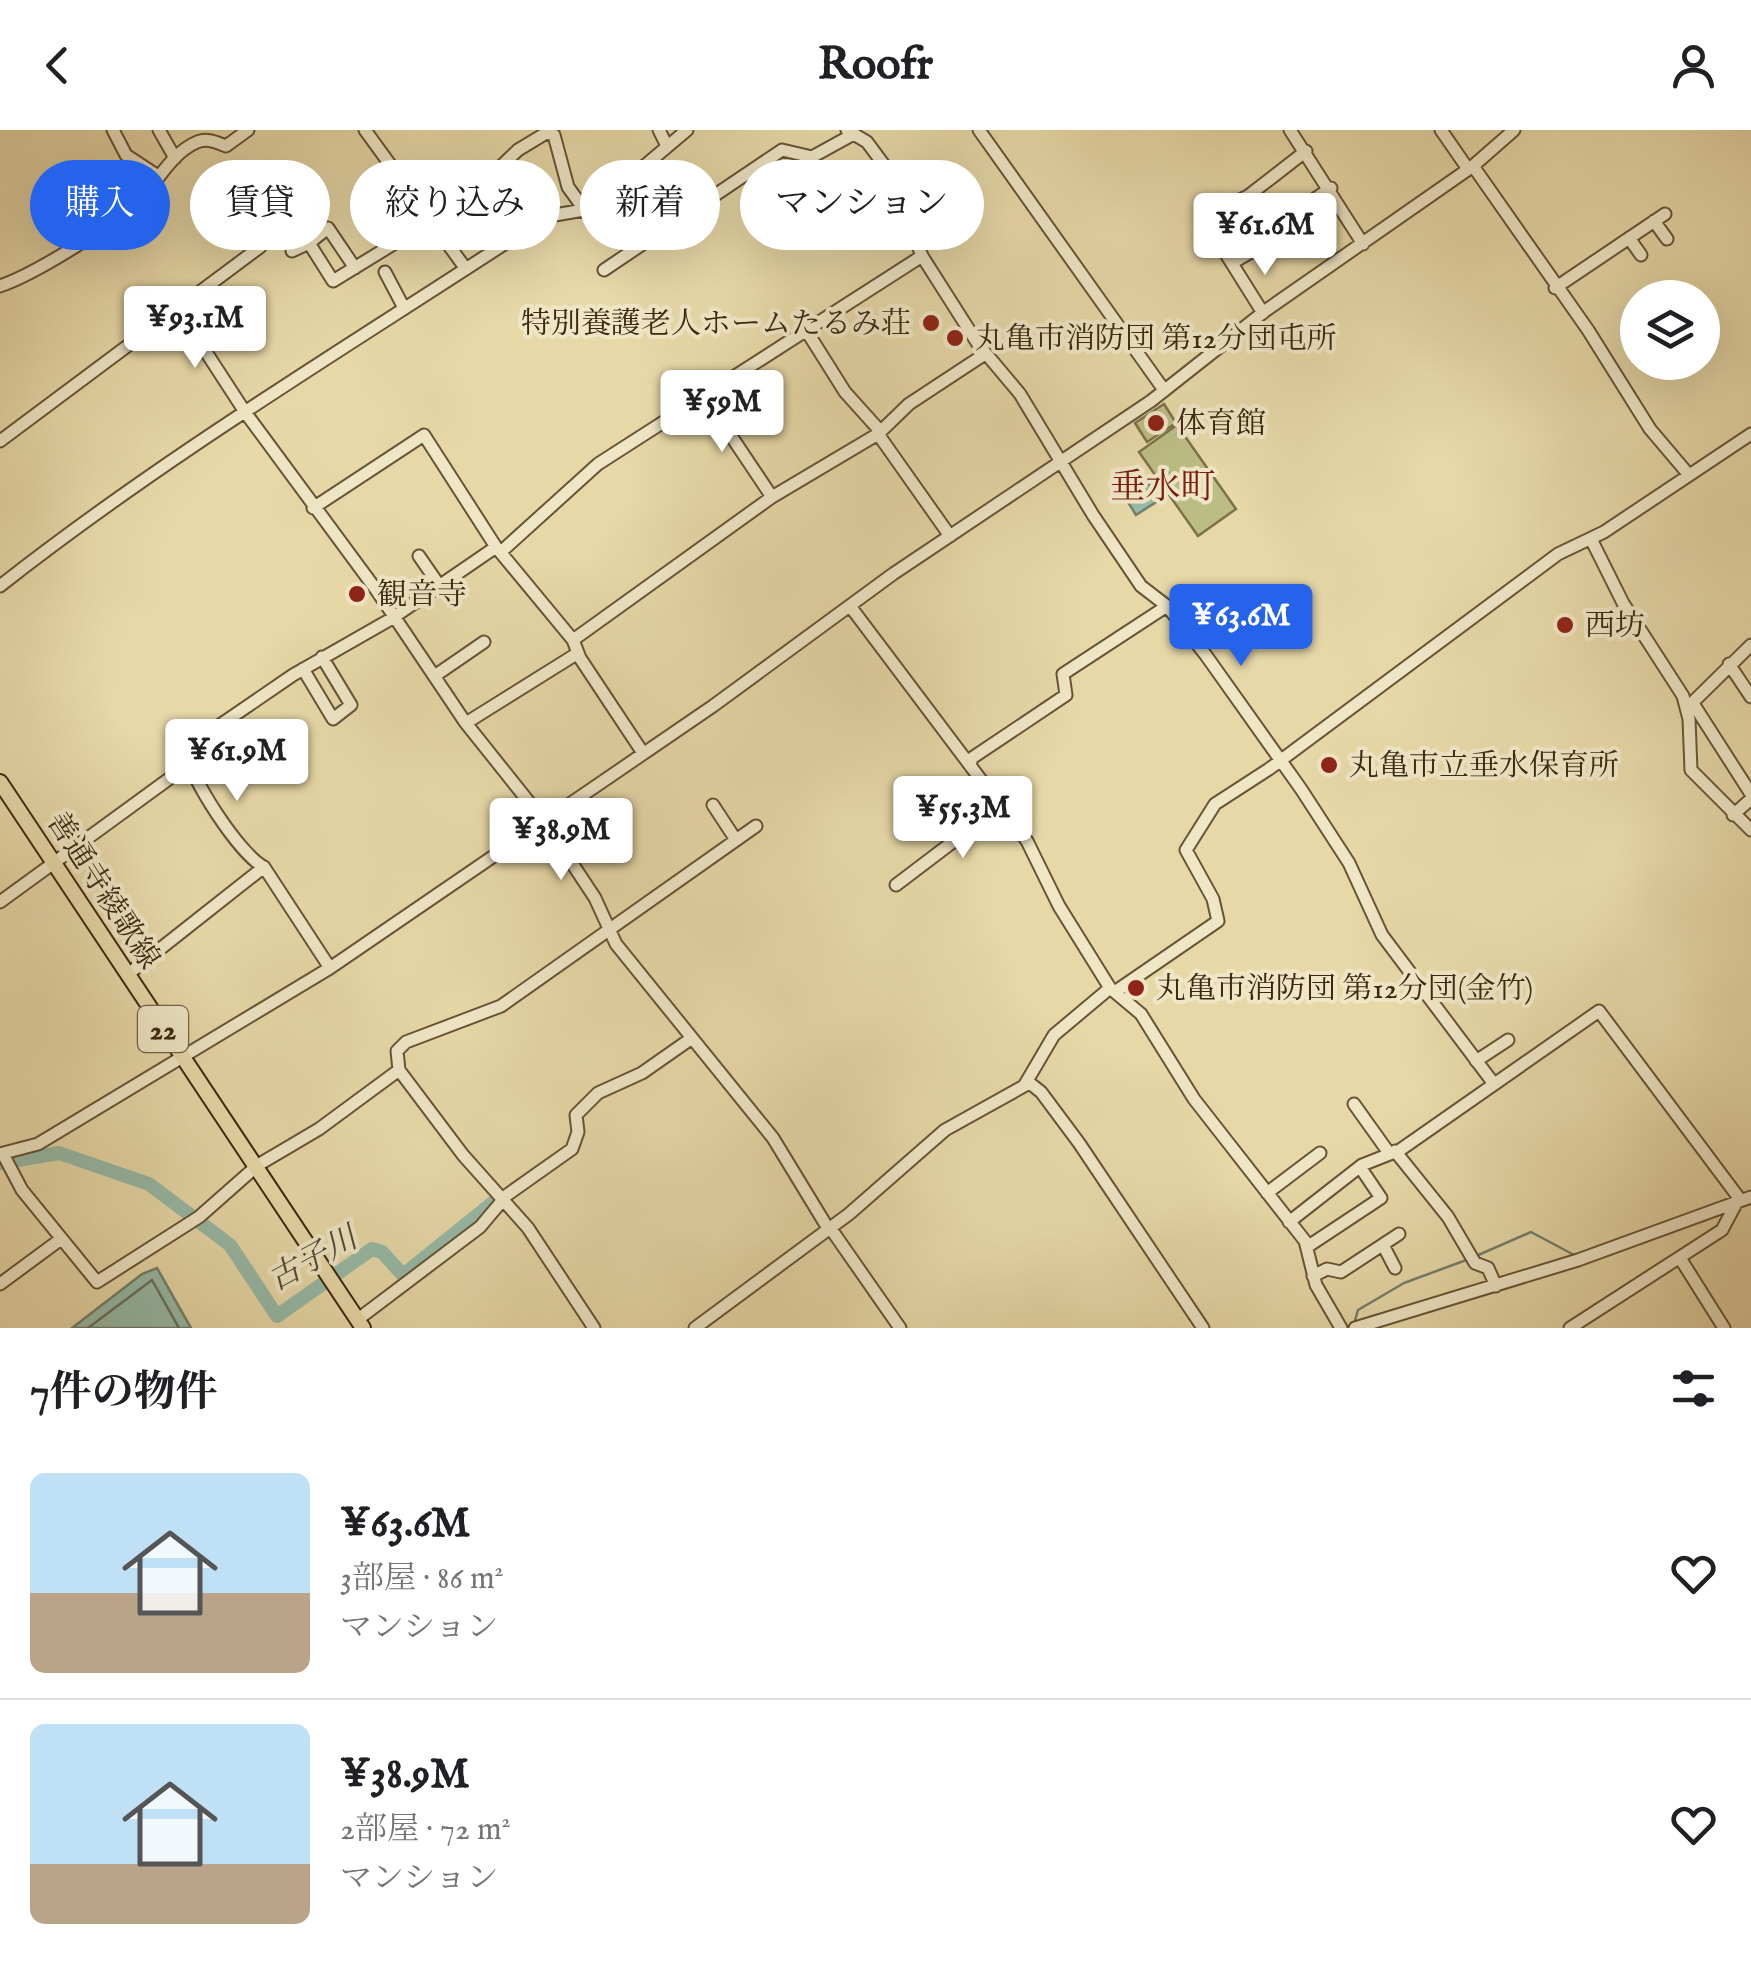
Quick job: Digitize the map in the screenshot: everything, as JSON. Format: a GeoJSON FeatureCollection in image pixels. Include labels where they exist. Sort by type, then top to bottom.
{"type":"FeatureCollection","features":[{"type":"Feature","properties":{"kind":"main road","name":"善通寺綾歌線"},"geometry":{"type":"LineString","coordinates":[[0,782],[360,1324]]}},
{"type":"Feature","properties":{"kind":"street"},"geometry":{"type":"LineString","coordinates":[[113,130],[126,154],[135,160]]}},
{"type":"Feature","properties":{"kind":"street"},"geometry":{"type":"LineString","coordinates":[[159,130],[174,158]]}},
{"type":"Feature","properties":{"kind":"street"},"geometry":{"type":"LineString","coordinates":[[170,162],[208,139],[232,144],[248,130]]}},
{"type":"Feature","properties":{"kind":"street"},"geometry":{"type":"LineString","coordinates":[[364,130],[386,160]]}},
{"type":"Feature","properties":{"kind":"street"},"geometry":{"type":"LineString","coordinates":[[659,130],[667,146]]}},
{"type":"Feature","properties":{"kind":"street"},"geometry":{"type":"LineString","coordinates":[[654,160],[687,130]]}},
{"type":"Feature","properties":{"kind":"street"},"geometry":{"type":"LineString","coordinates":[[604,270],[782,150],[812,157],[852,134],[870,130]]}},
{"type":"Feature","properties":{"kind":"street"},"geometry":{"type":"LineString","coordinates":[[980,130],[1164,390]]}},
{"type":"Feature","properties":{"kind":"street"},"geometry":{"type":"LineString","coordinates":[[1290,130],[1331,188],[1362,244]]}},
{"type":"Feature","properties":{"kind":"street"},"geometry":{"type":"LineString","coordinates":[[1442,130],[1588,330],[1650,429],[1689,475]]}},
{"type":"Feature","properties":{"kind":"street"},"geometry":{"type":"LineString","coordinates":[[399,1070],[319,1129],[255,1168],[200,1216],[97,1282],[22,1190],[2,1154],[38,1144],[330,968],[1164,390],[1263,313],[1470,168],[1514,130]]}},
{"type":"Feature","properties":{"kind":"street"},"geometry":{"type":"LineString","coordinates":[[512,160],[549,132],[554,135],[568,187],[580,204]]}},
{"type":"Feature","properties":{"kind":"street"},"geometry":{"type":"LineString","coordinates":[[852,134],[867,142],[890,173],[922,256],[984,354],[1020,394],[1058,462],[1142,586],[1167,606],[1279,759],[1349,863],[1382,935],[1494,1084]]}},
{"type":"Feature","properties":{"kind":"street"},"geometry":{"type":"LineString","coordinates":[[1223,208],[1248,196],[1306,151]]}},
{"type":"Feature","properties":{"kind":"street"},"geometry":{"type":"LineString","coordinates":[[1248,196],[1270,229],[1331,188]]}},
{"type":"Feature","properties":{"kind":"street"},"geometry":{"type":"LineString","coordinates":[[0,586],[62,537],[404,308],[539,222],[580,213]]}},
{"type":"Feature","properties":{"kind":"street"},"geometry":{"type":"LineString","coordinates":[[1556,288],[1592,270],[1660,217],[1667,240]]}},
{"type":"Feature","properties":{"kind":"street"},"geometry":{"type":"LineString","coordinates":[[330,231],[355,268]]}},
{"type":"Feature","properties":{"kind":"street"},"geometry":{"type":"LineString","coordinates":[[1240,236],[1221,246],[1263,313]]}},
{"type":"Feature","properties":{"kind":"street"},"geometry":{"type":"LineString","coordinates":[[1629,238],[1640,254]]}},
{"type":"Feature","properties":{"kind":"street"},"geometry":{"type":"LineString","coordinates":[[0,286],[62,250]]}},
{"type":"Feature","properties":{"kind":"street"},"geometry":{"type":"LineString","coordinates":[[0,441],[256,250]]}},
{"type":"Feature","properties":{"kind":"street"},"geometry":{"type":"LineString","coordinates":[[292,252],[296,250]]}},
{"type":"Feature","properties":{"kind":"street"},"geometry":{"type":"LineString","coordinates":[[313,250],[333,281],[384,250]]}},
{"type":"Feature","properties":{"kind":"street"},"geometry":{"type":"LineString","coordinates":[[453,250],[466,269]]}},
{"type":"Feature","properties":{"kind":"street"},"geometry":{"type":"LineString","coordinates":[[1232,263],[1250,252]]}},
{"type":"Feature","properties":{"kind":"street"},"geometry":{"type":"LineString","coordinates":[[330,968],[264,867],[249,855],[204,798],[188,765],[187,745],[500,548],[598,464],[922,256]]}},
{"type":"Feature","properties":{"kind":"street"},"geometry":{"type":"LineString","coordinates":[[385,272],[404,308]]}},
{"type":"Feature","properties":{"kind":"street"},"geometry":{"type":"LineString","coordinates":[[178,309],[245,412],[436,675],[466,723],[544,821],[595,898],[608,930],[773,1138],[900,1328]]}},
{"type":"Feature","properties":{"kind":"street"},"geometry":{"type":"LineString","coordinates":[[806,330],[845,392],[880,433],[950,536]]}},
{"type":"Feature","properties":{"kind":"street"},"geometry":{"type":"LineString","coordinates":[[572,640],[772,497],[880,433],[909,404],[984,354]]}},
{"type":"Feature","properties":{"kind":"street"},"geometry":{"type":"LineString","coordinates":[[702,394],[772,497]]}},
{"type":"Feature","properties":{"kind":"street"},"geometry":{"type":"LineString","coordinates":[[695,1328],[831,1229],[945,1130],[1027,1081],[1054,1035],[1113,989],[1218,921],[1214,899],[1186,850],[1215,804],[1558,554],[1591,539],[1751,434]]}},
{"type":"Feature","properties":{"kind":"street"},"geometry":{"type":"LineString","coordinates":[[313,508],[424,436],[500,548],[572,640],[643,753]]}},
{"type":"Feature","properties":{"kind":"street"},"geometry":{"type":"LineString","coordinates":[[1591,539],[1623,602],[1751,797],[1733,815]]}},
{"type":"Feature","properties":{"kind":"street"},"geometry":{"type":"LineString","coordinates":[[419,556],[440,585]]}},
{"type":"Feature","properties":{"kind":"street"},"geometry":{"type":"LineString","coordinates":[[850,606],[1026,842],[1058,906],[1113,989],[1142,1014],[1194,1099],[1307,1247],[1313,1276],[1340,1328]]}},
{"type":"Feature","properties":{"kind":"street"},"geometry":{"type":"LineString","coordinates":[[970,765],[972,758],[1066,695],[1062,674],[1167,606]]}},
{"type":"Feature","properties":{"kind":"street"},"geometry":{"type":"LineString","coordinates":[[436,675],[484,642]]}},
{"type":"Feature","properties":{"kind":"street"},"geometry":{"type":"LineString","coordinates":[[1751,645],[1690,706],[1690,770],[1751,830]]}},
{"type":"Feature","properties":{"kind":"street"},"geometry":{"type":"LineString","coordinates":[[466,723],[578,653]]}},
{"type":"Feature","properties":{"kind":"street"},"geometry":{"type":"LineString","coordinates":[[303,669],[333,719],[351,705],[322,658]]}},
{"type":"Feature","properties":{"kind":"street"},"geometry":{"type":"LineString","coordinates":[[1730,664],[1751,697]]}},
{"type":"Feature","properties":{"kind":"street"},"geometry":{"type":"LineString","coordinates":[[0,902],[56,865],[188,765]]}},
{"type":"Feature","properties":{"kind":"street"},"geometry":{"type":"LineString","coordinates":[[713,805],[736,840]]}},
{"type":"Feature","properties":{"kind":"street"},"geometry":{"type":"LineString","coordinates":[[896,885],[1000,806]]}},
{"type":"Feature","properties":{"kind":"street"},"geometry":{"type":"LineString","coordinates":[[594,1328],[504,1198],[463,1155],[399,1070],[397,1051],[402,1044],[501,1006],[756,826]]}},
{"type":"Feature","properties":{"kind":"street"},"geometry":{"type":"LineString","coordinates":[[127,975],[264,867]]}},
{"type":"Feature","properties":{"kind":"street"},"geometry":{"type":"LineString","coordinates":[[1290,1222],[1360,1167],[1392,1152],[1598,1011],[1743,1199]]}},
{"type":"Feature","properties":{"kind":"street"},"geometry":{"type":"LineString","coordinates":[[360,1324],[480,1227],[504,1198],[572,1149],[578,1132],[576,1115],[598,1093],[642,1074],[692,1038]]}},
{"type":"Feature","properties":{"kind":"street"},"geometry":{"type":"LineString","coordinates":[[1476,1061],[1508,1040]]}},
{"type":"Feature","properties":{"kind":"street"},"geometry":{"type":"LineString","coordinates":[[1027,1081],[1041,1092],[1079,1144],[1202,1328]]}},
{"type":"Feature","properties":{"kind":"street"},"geometry":{"type":"LineString","coordinates":[[1354,1104],[1448,1217],[1475,1263],[1488,1268],[1496,1286]]}},
{"type":"Feature","properties":{"kind":"street"},"geometry":{"type":"LineString","coordinates":[[1267,1194],[1320,1153]]}},
{"type":"Feature","properties":{"kind":"street"},"geometry":{"type":"LineString","coordinates":[[1307,1247],[1381,1198],[1360,1167]]}},
{"type":"Feature","properties":{"kind":"street"},"geometry":{"type":"LineString","coordinates":[[1570,1328],[1722,1230],[1743,1199]]}},
{"type":"Feature","properties":{"kind":"street"},"geometry":{"type":"LineString","coordinates":[[1364,1327],[1496,1286],[1743,1199]]}},
{"type":"Feature","properties":{"kind":"street"},"geometry":{"type":"LineString","coordinates":[[1313,1276],[1327,1270],[1341,1272],[1400,1234]]}},
{"type":"Feature","properties":{"kind":"street"},"geometry":{"type":"LineString","coordinates":[[0,1284],[61,1239]]}},
{"type":"Feature","properties":{"kind":"street"},"geometry":{"type":"LineString","coordinates":[[1383,1245],[1395,1268]]}},
{"type":"Feature","properties":{"kind":"street"},"geometry":{"type":"LineString","coordinates":[[1680,1258],[1724,1328]]}},
{"type":"Feature","properties":{"kind":"green space","name":"体育館"},"geometry":{"type":"Polygon","coordinates":[[[1164,404],[1176,423],[1147,442],[1135,423],[1164,404]]]}},
{"type":"Feature","properties":{"kind":"green space"},"geometry":{"type":"Polygon","coordinates":[[[1177,425],[1236,509],[1198,536],[1139,452],[1177,425]]]}},
{"type":"Feature","properties":{"kind":"water"},"geometry":{"type":"Polygon","coordinates":[[[1154,481],[1164,497],[1136,515],[1126,499],[1154,481]]]}},
{"type":"Feature","properties":{"kind":"water"},"geometry":{"type":"Polygon","coordinates":[[[157,1268],[191,1328],[72,1328],[142,1274],[157,1268]]]}},
{"type":"Feature","properties":{"kind":"waterway","name":"古子川"},"geometry":{"type":"LineString","coordinates":[[0,1163],[59,1153],[149,1184],[230,1245],[277,1316],[372,1249],[382,1252],[402,1274],[407,1272],[500,1197]]}},
{"type":"Feature","properties":{"kind":"waterway"},"geometry":{"type":"LineString","coordinates":[[1476,1256],[1531,1232],[1576,1256]]}},
{"type":"Feature","properties":{"kind":"waterway"},"geometry":{"type":"LineString","coordinates":[[1354,1324],[1358,1310],[1404,1283],[1469,1259]]}},
{"type":"Feature","properties":{"kind":"place","name":"特別養護老人ホームたるみ荘"},"geometry":{"type":"Point","coordinates":[931,323]}},
{"type":"Feature","properties":{"kind":"place","name":"丸亀市消防団 第12分団屯所"},"geometry":{"type":"Point","coordinates":[955,338]}},
{"type":"Feature","properties":{"kind":"place","name":"体育館"},"geometry":{"type":"Point","coordinates":[1156,423]}},
{"type":"Feature","properties":{"kind":"place","name":"観音寺"},"geometry":{"type":"Point","coordinates":[357,594]}},
{"type":"Feature","properties":{"kind":"place","name":"西坊"},"geometry":{"type":"Point","coordinates":[1565,625]}},
{"type":"Feature","properties":{"kind":"place","name":"丸亀市立垂水保育所"},"geometry":{"type":"Point","coordinates":[1329,765]}},
{"type":"Feature","properties":{"kind":"place","name":"丸亀市消防団 第12分団(金竹)"},"geometry":{"type":"Point","coordinates":[1136,988]}},
{"type":"Feature","properties":{"kind":"district","name":"垂水町"},"geometry":{"type":"Point","coordinates":[1163,486]}}]}
